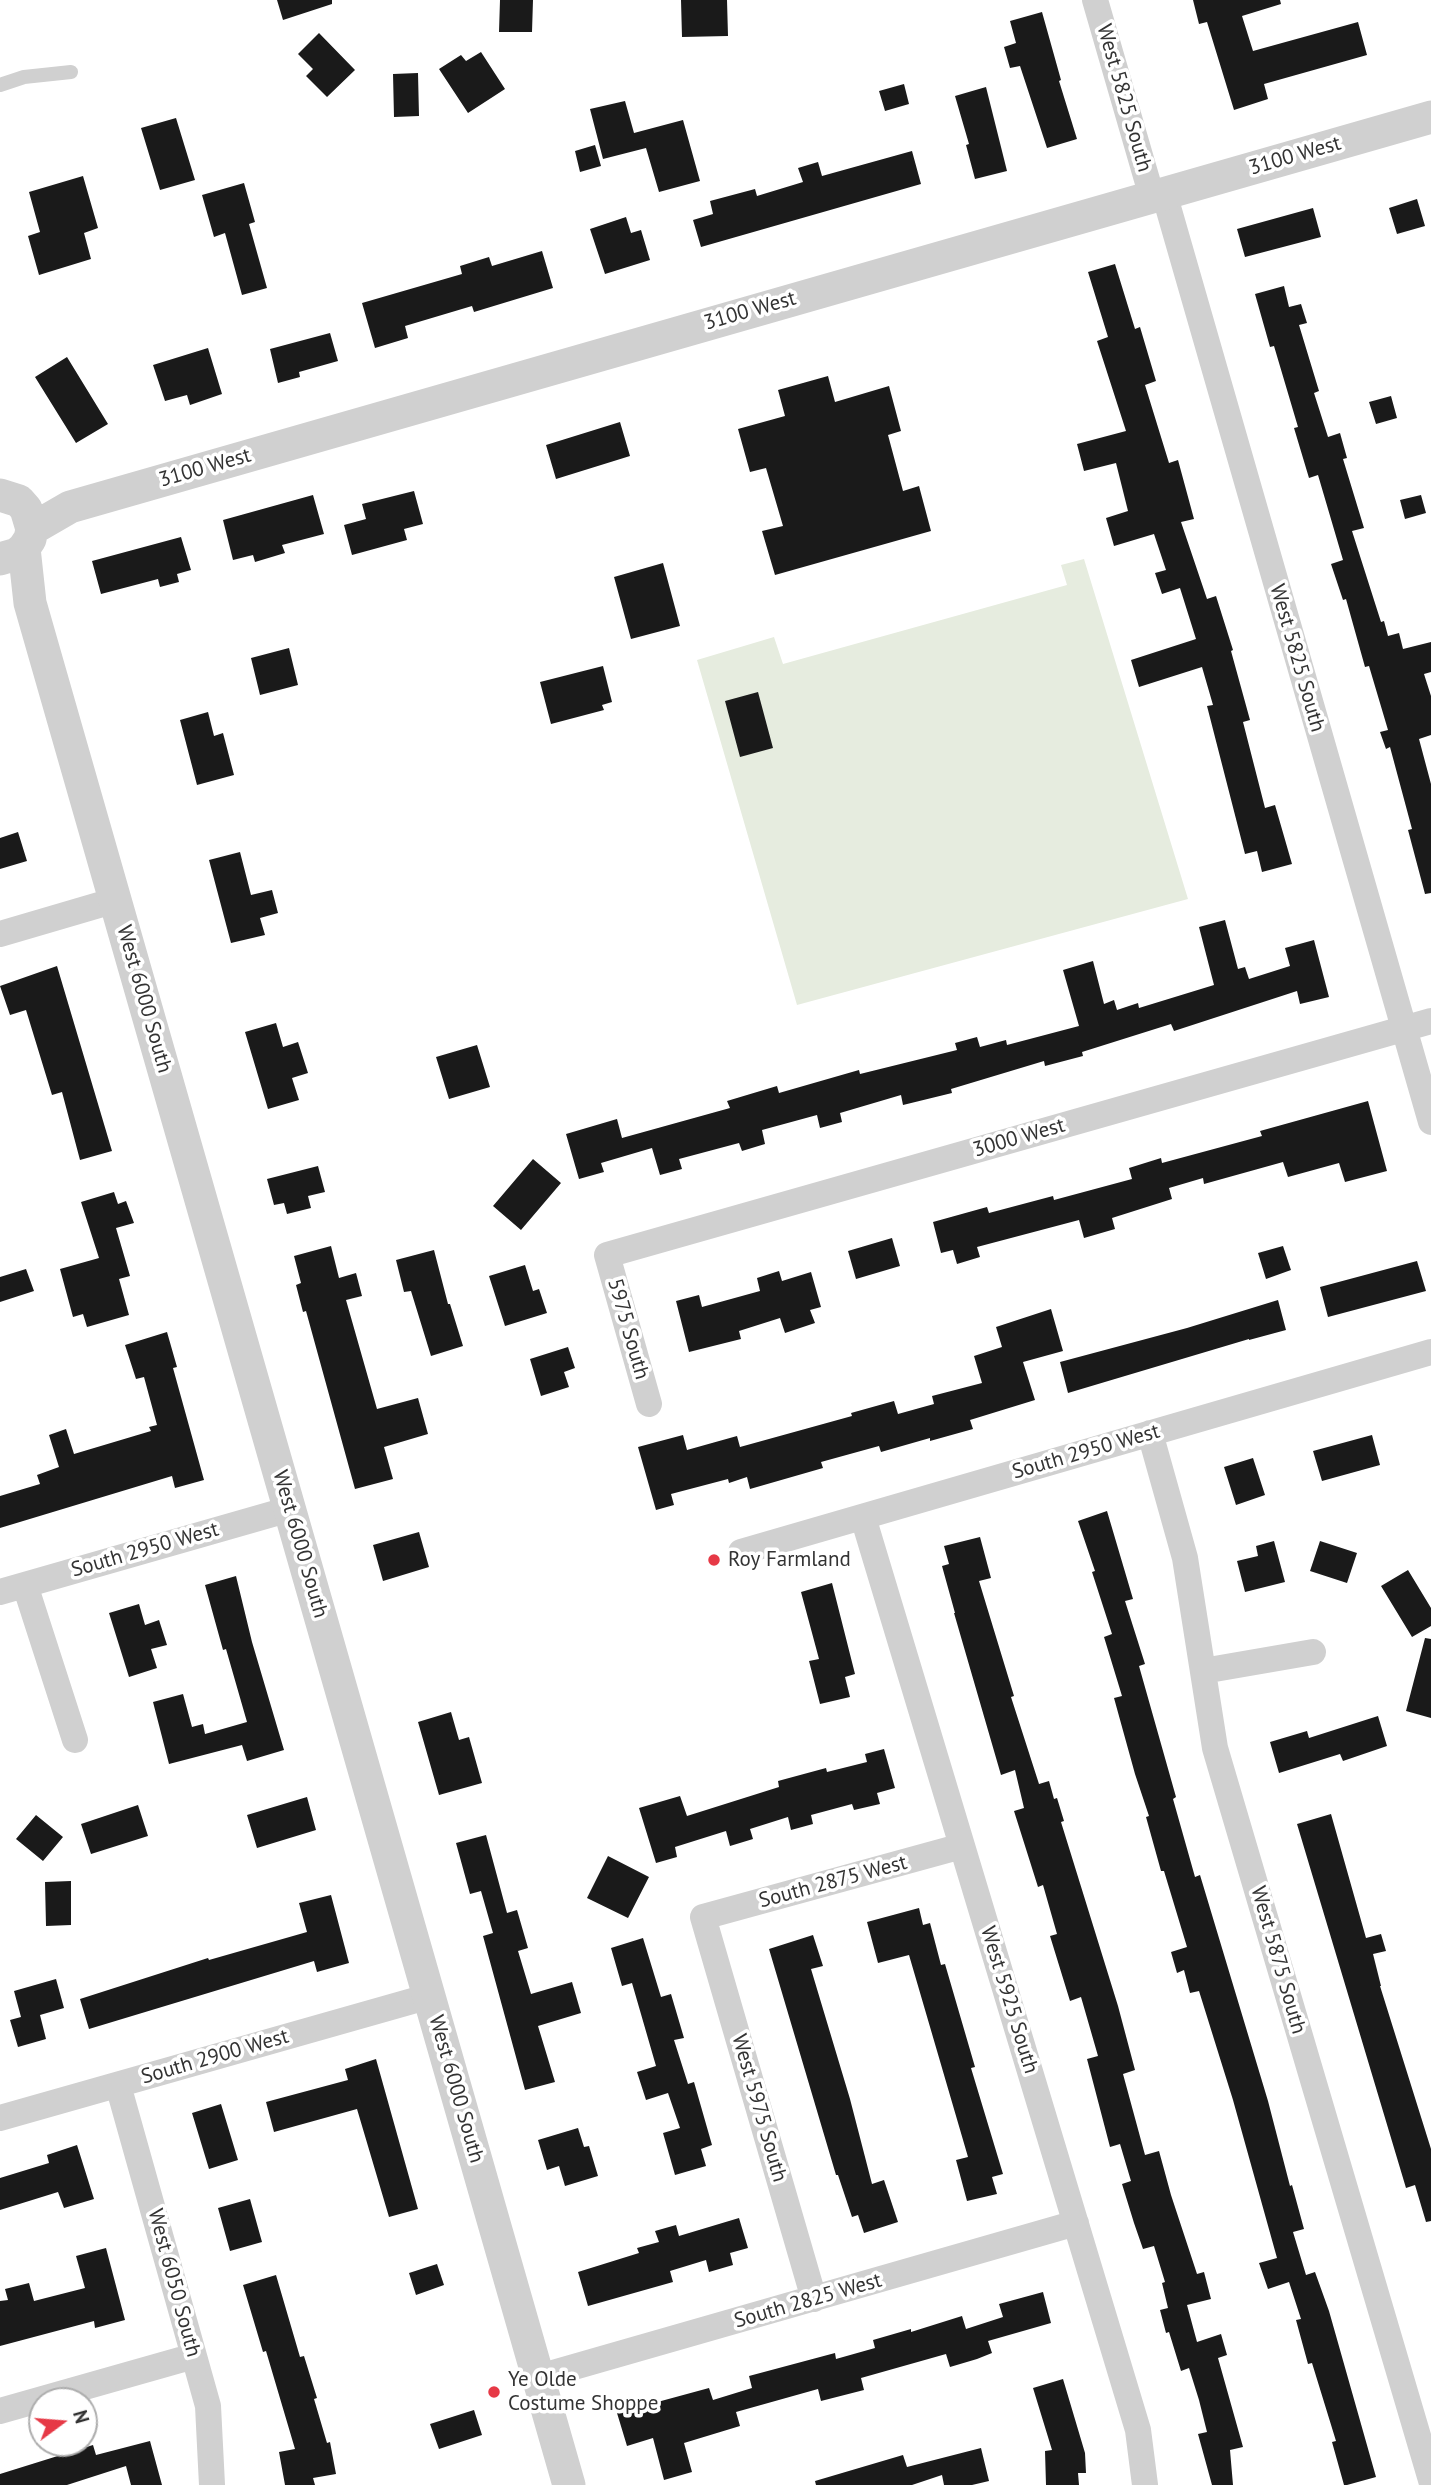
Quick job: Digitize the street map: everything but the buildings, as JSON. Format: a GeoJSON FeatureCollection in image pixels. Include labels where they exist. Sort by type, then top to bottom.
{"type":"FeatureCollection","features":[{"type":"Feature","properties":{"kind":"street","name":"West 5825 South"},"geometry":{"type":"LineString","coordinates":[[1095,0],[1158,195],[1431,1122]]}},
{"type":"Feature","properties":{"kind":"street","name":"3100 West"},"geometry":{"type":"LineString","coordinates":[[12,521],[70,508],[1431,117]]}},
{"type":"Feature","properties":{"kind":"street","name":"West 6000 South"},"geometry":{"type":"LineString","coordinates":[[12,521],[30,603],[569,2485]]}},
{"type":"Feature","properties":{"kind":"street"},"geometry":{"type":"LineString","coordinates":[[0,934],[116,901]]}},
{"type":"Feature","properties":{"kind":"street","name":"3000 West"},"geometry":{"type":"LineString","coordinates":[[607,1255],[1431,1021]]}},
{"type":"Feature","properties":{"kind":"street","name":"5975 South"},"geometry":{"type":"LineString","coordinates":[[607,1255],[649,1404]]}},
{"type":"Feature","properties":{"kind":"street","name":"South 2950 West"},"geometry":{"type":"LineString","coordinates":[[741,1552],[1431,1352]]}},
{"type":"Feature","properties":{"kind":"street","name":"West 5875 South"},"geometry":{"type":"LineString","coordinates":[[1150,1433],[1185,1559],[1215,1748],[1431,2480]]}},
{"type":"Feature","properties":{"kind":"street","name":"South 2950 West"},"geometry":{"type":"LineString","coordinates":[[13,1589],[290,1509]]}},
{"type":"Feature","properties":{"kind":"street","name":"West 5925 South"},"geometry":{"type":"LineString","coordinates":[[863,1517],[1138,2430],[1145,2485]]}},
{"type":"Feature","properties":{"kind":"street"},"geometry":{"type":"LineString","coordinates":[[13,1589],[75,1740]]}},
{"type":"Feature","properties":{"kind":"street"},"geometry":{"type":"LineString","coordinates":[[1203,1671],[1313,1652]]}},
{"type":"Feature","properties":{"kind":"street","name":"South 2875 West"},"geometry":{"type":"LineString","coordinates":[[704,1917],[962,1846]]}},
{"type":"Feature","properties":{"kind":"street","name":"West 5975 South"},"geometry":{"type":"LineString","coordinates":[[704,1917],[814,2299]]}},
{"type":"Feature","properties":{"kind":"street","name":"South 2900 West"},"geometry":{"type":"LineString","coordinates":[[0,2118],[430,1996]]}},
{"type":"Feature","properties":{"kind":"street","name":"West 6050 South"},"geometry":{"type":"LineString","coordinates":[[118,2085],[208,2406],[212,2485]]}},
{"type":"Feature","properties":{"kind":"street","name":"South 2825 West"},"geometry":{"type":"LineString","coordinates":[[539,2377],[1076,2223]]}},
{"type":"Feature","properties":{"kind":"street"},"geometry":{"type":"LineString","coordinates":[[0,2411],[194,2356]]}},
{"type":"Feature","properties":{"kind":"lane"},"geometry":{"type":"LineString","coordinates":[[0,85],[23,77],[71,72]]}},
{"type":"Feature","properties":{"kind":"shaded area"},"geometry":{"type":"Polygon","coordinates":[[[1084,559],[1188,899],[797,1005],[697,660],[774,637],[783,664],[1067,585],[1061,565],[1084,559]]]}},
{"type":"Feature","properties":{"kind":"place","name":"Roy Farmland"},"geometry":{"type":"Point","coordinates":[714,1560]}},
{"type":"Feature","properties":{"kind":"place","name":"Ye Olde Costume Shoppe"},"geometry":{"type":"Point","coordinates":[494,2392]}}]}
